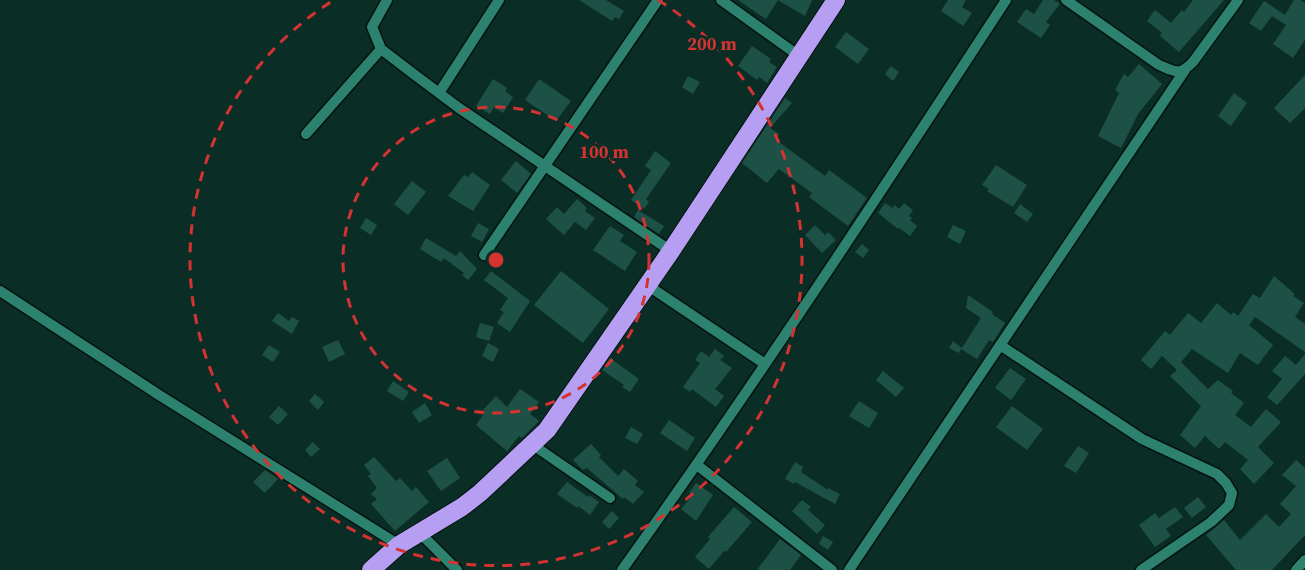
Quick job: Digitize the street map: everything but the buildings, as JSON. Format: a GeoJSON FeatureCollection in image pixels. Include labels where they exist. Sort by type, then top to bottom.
{"type":"FeatureCollection","features":[{"type":"Feature","properties":{"kind":"highway"},"geometry":{"type":"LineString","coordinates":[[370,570],[399,545],[480,494],[547,430],[671,250],[836,0]]}},
{"type":"Feature","properties":{"kind":"street"},"geometry":{"type":"LineString","coordinates":[[387,0],[372,27],[381,49],[439,93],[671,250]]}},
{"type":"Feature","properties":{"kind":"street"},"geometry":{"type":"LineString","coordinates":[[439,93],[499,0]]}},
{"type":"Feature","properties":{"kind":"street"},"geometry":{"type":"LineString","coordinates":[[484,255],[658,0]]}},
{"type":"Feature","properties":{"kind":"street"},"geometry":{"type":"LineString","coordinates":[[721,0],[799,56]]}},
{"type":"Feature","properties":{"kind":"street"},"geometry":{"type":"LineString","coordinates":[[621,570],[697,465],[902,161],[1006,0]]}},
{"type":"Feature","properties":{"kind":"street"},"geometry":{"type":"LineString","coordinates":[[1066,0],[1159,65],[1177,72],[1185,70]]}},
{"type":"Feature","properties":{"kind":"street"},"geometry":{"type":"LineString","coordinates":[[849,570],[1185,70],[1238,0]]}},
{"type":"Feature","properties":{"kind":"street"},"geometry":{"type":"LineString","coordinates":[[306,134],[381,49]]}},
{"type":"Feature","properties":{"kind":"street"},"geometry":{"type":"LineString","coordinates":[[647,285],[765,364]]}},
{"type":"Feature","properties":{"kind":"street"},"geometry":{"type":"LineString","coordinates":[[0,291],[159,395],[399,545]]}},
{"type":"Feature","properties":{"kind":"street"},"geometry":{"type":"LineString","coordinates":[[1000,345],[1142,439],[1217,474],[1226,483],[1232,493],[1229,505],[1211,522],[1141,570]]}},
{"type":"Feature","properties":{"kind":"street"},"geometry":{"type":"LineString","coordinates":[[533,445],[610,498]]}},
{"type":"Feature","properties":{"kind":"street"},"geometry":{"type":"LineString","coordinates":[[697,465],[832,570]]}},
{"type":"Feature","properties":{"kind":"street"},"geometry":{"type":"LineString","coordinates":[[419,532],[457,570]]}},
{"type":"Feature","properties":{"kind":"street"},"geometry":{"type":"LineString","coordinates":[[1296,570],[1305,560]]}}]}
